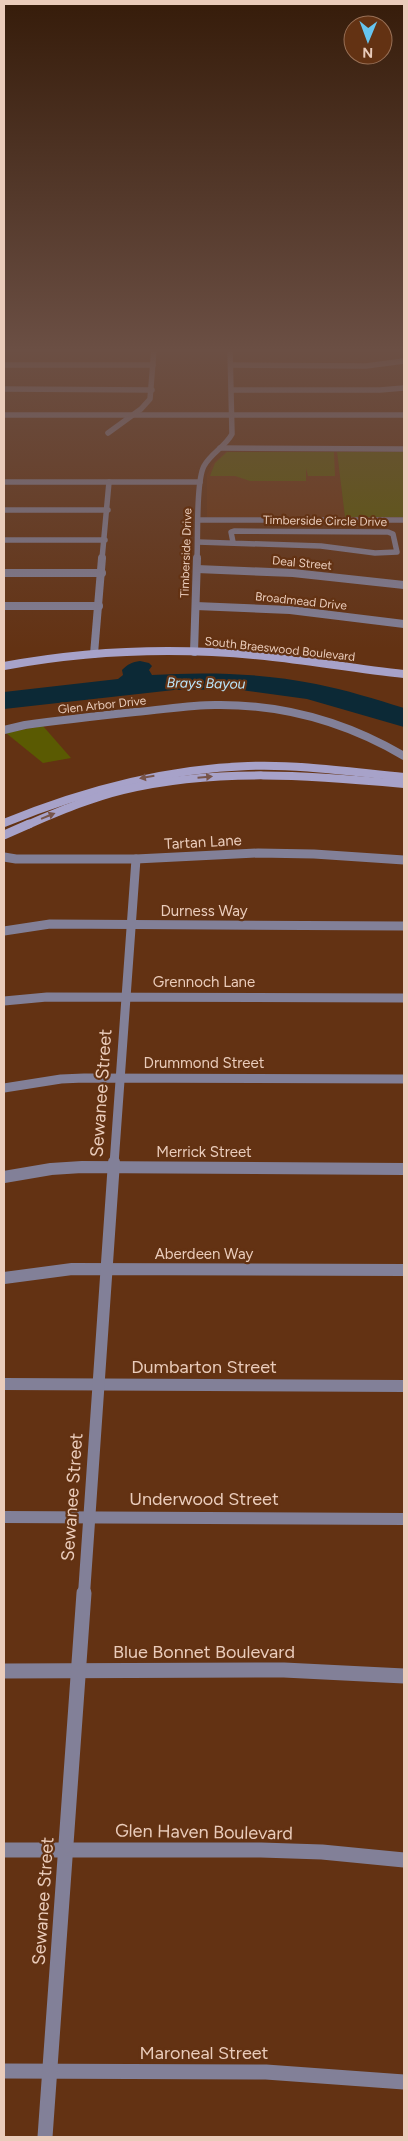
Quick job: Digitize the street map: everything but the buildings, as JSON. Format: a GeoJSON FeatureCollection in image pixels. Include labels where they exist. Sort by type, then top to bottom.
{"type":"FeatureCollection","features":[{"type":"Feature","properties":{"kind":"main road","name":"South Braeswood Boulevard"},"geometry":{"type":"LineString","coordinates":[[194,649],[404,674]]}},
{"type":"Feature","properties":{"kind":"main road","name":"South Braeswood Boulevard"},"geometry":{"type":"LineString","coordinates":[[4,660],[94,652],[194,649],[280,653],[404,668]]}},
{"type":"Feature","properties":{"kind":"main road","name":"South Braeswood Boulevard"},"geometry":{"type":"LineString","coordinates":[[4,666],[94,652]]}},
{"type":"Feature","properties":{"kind":"main road"},"geometry":{"type":"LineString","coordinates":[[4,836],[85,801],[180,775],[216,768],[271,766],[404,777]]}},
{"type":"Feature","properties":{"kind":"main road"},"geometry":{"type":"LineString","coordinates":[[4,823],[83,792],[135,779],[180,775],[267,774],[404,784]]}},
{"type":"Feature","properties":{"kind":"street","name":"Timberside Drive"},"geometry":{"type":"LineString","coordinates":[[194,649],[200,482],[203,464],[219,449]]}},
{"type":"Feature","properties":{"kind":"street"},"geometry":{"type":"LineString","coordinates":[[388,449],[404,449]]}},
{"type":"Feature","properties":{"kind":"street"},"geometry":{"type":"LineString","coordinates":[[4,482],[200,482]]}},
{"type":"Feature","properties":{"kind":"street"},"geometry":{"type":"LineString","coordinates":[[94,652],[109,482]]}},
{"type":"Feature","properties":{"kind":"street"},"geometry":{"type":"LineString","coordinates":[[4,510],[108,510]]}},
{"type":"Feature","properties":{"kind":"street"},"geometry":{"type":"LineString","coordinates":[[198,520],[404,520]]}},
{"type":"Feature","properties":{"kind":"street","name":"Timberside Circle Drive"},"geometry":{"type":"LineString","coordinates":[[198,540],[233,540],[321,546],[375,553],[396,552],[393,534],[388,532],[234,531],[232,532],[233,540]]}},
{"type":"Feature","properties":{"kind":"street"},"geometry":{"type":"LineString","coordinates":[[4,540],[105,540]]}},
{"type":"Feature","properties":{"kind":"street","name":"Deal Street"},"geometry":{"type":"LineString","coordinates":[[197,569],[293,573],[404,585]]}},
{"type":"Feature","properties":{"kind":"street"},"geometry":{"type":"LineString","coordinates":[[4,573],[102,573]]}},
{"type":"Feature","properties":{"kind":"street"},"geometry":{"type":"LineString","coordinates":[[4,606],[99,606]]}},
{"type":"Feature","properties":{"kind":"street","name":"Broadmead Drive"},"geometry":{"type":"LineString","coordinates":[[196,606],[290,610],[404,624]]}},
{"type":"Feature","properties":{"kind":"street","name":"Glen Arbor Drive"},"geometry":{"type":"LineString","coordinates":[[4,730],[33,724],[182,707],[242,706],[280,711],[325,721],[356,732],[404,756]]}},
{"type":"Feature","properties":{"kind":"street","name":"Tartan Lane"},"geometry":{"type":"LineString","coordinates":[[4,857],[16,859],[136,859],[258,853],[314,854],[404,860]]}},
{"type":"Feature","properties":{"kind":"street","name":"Sewanee Street"},"geometry":{"type":"LineString","coordinates":[[45,2137],[136,859]]}},
{"type":"Feature","properties":{"kind":"street","name":"Durness Way"},"geometry":{"type":"LineString","coordinates":[[4,931],[50,924],[404,926]]}},
{"type":"Feature","properties":{"kind":"street","name":"Grennoch Lane"},"geometry":{"type":"LineString","coordinates":[[4,1001],[47,996],[404,998]]}},
{"type":"Feature","properties":{"kind":"street","name":"Drummond Street"},"geometry":{"type":"LineString","coordinates":[[4,1088],[61,1079],[404,1079]]}},
{"type":"Feature","properties":{"kind":"street","name":"Merrick Street"},"geometry":{"type":"LineString","coordinates":[[4,1177],[50,1169],[114,1167],[404,1169]]}},
{"type":"Feature","properties":{"kind":"street","name":"Aberdeen Way"},"geometry":{"type":"LineString","coordinates":[[4,1278],[50,1271],[107,1269],[404,1270]]}},
{"type":"Feature","properties":{"kind":"street","name":"Dumbarton Street"},"geometry":{"type":"LineString","coordinates":[[4,1384],[404,1386]]}},
{"type":"Feature","properties":{"kind":"street","name":"Underwood Street"},"geometry":{"type":"LineString","coordinates":[[4,1517],[404,1518]]}},
{"type":"Feature","properties":{"kind":"street","name":"Blue Bonnet Boulevard"},"geometry":{"type":"LineString","coordinates":[[4,1671],[284,1670],[404,1676]]}},
{"type":"Feature","properties":{"kind":"street","name":"Glen Haven Boulevard"},"geometry":{"type":"LineString","coordinates":[[4,1850],[270,1850],[331,1853],[404,1860]]}},
{"type":"Feature","properties":{"kind":"street","name":"Maroneal Street"},"geometry":{"type":"LineString","coordinates":[[4,2071],[266,2072],[404,2082]]}},
{"type":"Feature","properties":{"kind":"shaded area"},"geometry":{"type":"Polygon","coordinates":[[[226,452],[337,452],[345,517],[207,517],[207,475],[212,464],[226,452]]]}},
{"type":"Feature","properties":{"kind":"shaded area"},"geometry":{"type":"Polygon","coordinates":[[[227,452],[334,452],[335,476],[308,476],[306,468],[306,481],[250,481],[235,476],[210,476],[215,463],[227,452]]]}},
{"type":"Feature","properties":{"kind":"shaded area"},"geometry":{"type":"Polygon","coordinates":[[[337,452],[404,452],[404,517],[345,517],[337,452]]]}},
{"type":"Feature","properties":{"kind":"shaded area"},"geometry":{"type":"Polygon","coordinates":[[[43,726],[71,758],[43,763],[6,733],[43,726]]]}},
{"type":"Feature","properties":{"kind":"water","name":"Brays Bayou"},"geometry":{"type":"Polygon","coordinates":[[[140,661],[149,663],[152,666],[149,670],[152,675],[214,674],[255,676],[296,680],[338,689],[404,708],[404,727],[307,699],[233,689],[174,690],[4,709],[4,692],[118,679],[123,675],[122,670],[126,666],[140,661]]]}}]}
